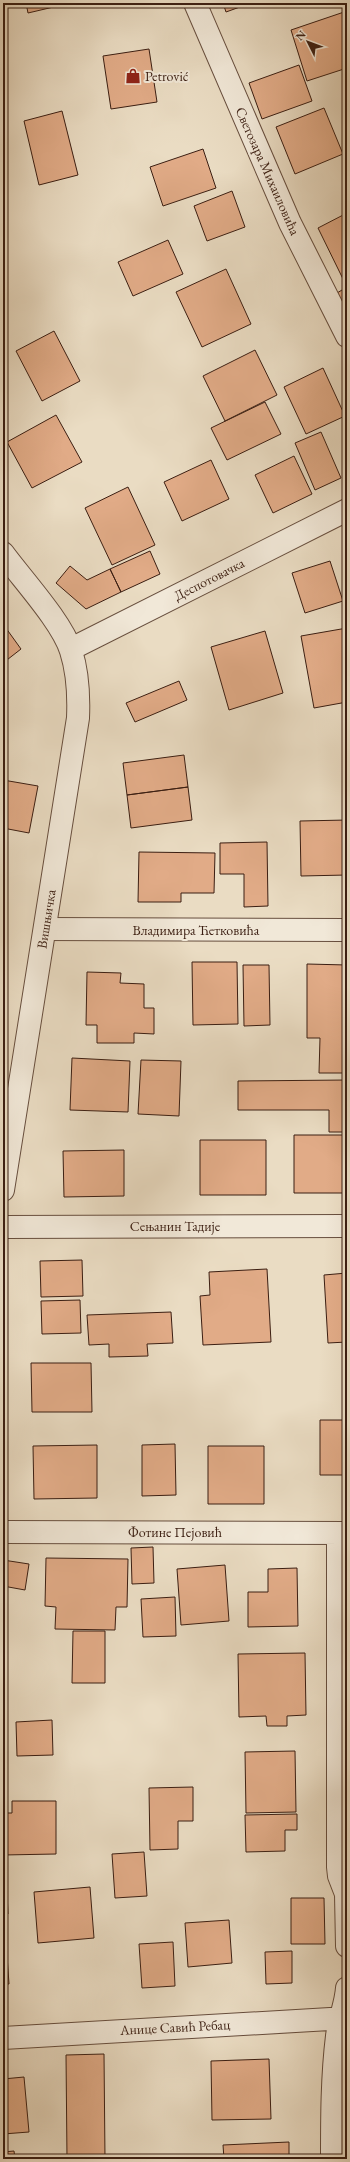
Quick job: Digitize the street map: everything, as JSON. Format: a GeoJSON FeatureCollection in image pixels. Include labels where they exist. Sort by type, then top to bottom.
{"type":"FeatureCollection","features":[{"type":"Feature","properties":{"kind":"street","name":"Светозара Михаиловића"},"geometry":{"type":"LineString","coordinates":[[195,3],[290,223],[347,336]]}},
{"type":"Feature","properties":{"kind":"street","name":"Деспотовачка"},"geometry":{"type":"LineString","coordinates":[[71,650],[347,510]]}},
{"type":"Feature","properties":{"kind":"street","name":"Вишњичка"},"geometry":{"type":"LineString","coordinates":[[3,553],[57,625],[71,650],[78,682],[78,718],[3,1190]]}},
{"type":"Feature","properties":{"kind":"street","name":"Владимира Ћетковића"},"geometry":{"type":"LineString","coordinates":[[45,929],[347,930]]}},
{"type":"Feature","properties":{"kind":"street","name":"Сењанин Тадије"},"geometry":{"type":"LineString","coordinates":[[3,1227],[347,1226]]}},
{"type":"Feature","properties":{"kind":"street","name":"Фотине Пејовић"},"geometry":{"type":"LineString","coordinates":[[3,1532],[343,1533]]}},
{"type":"Feature","properties":{"kind":"street"},"geometry":{"type":"LineString","coordinates":[[343,1533],[338,1867],[339,1876],[346,1894],[347,1946]]}},
{"type":"Feature","properties":{"kind":"street"},"geometry":{"type":"LineString","coordinates":[[332,2159],[332,2108],[347,1988]]}},
{"type":"Feature","properties":{"kind":"street","name":"Анице Савић Ребац"},"geometry":{"type":"LineString","coordinates":[[3,2038],[343,2018]]}},
{"type":"Feature","properties":{"kind":"building"},"geometry":{"type":"Polygon","coordinates":[[[26,3],[61,3],[62,5],[28,13],[26,3]]]}},
{"type":"Feature","properties":{"kind":"building"},"geometry":{"type":"Polygon","coordinates":[[[223,3],[251,3],[226,12],[223,3]]]}},
{"type":"Feature","properties":{"kind":"building"},"geometry":{"type":"Polygon","coordinates":[[[347,11],[347,68],[307,81],[291,30],[347,11]]]}},
{"type":"Feature","properties":{"kind":"building"},"geometry":{"type":"Polygon","coordinates":[[[149,49],[157,102],[111,109],[103,56],[149,49]]]}},
{"type":"Feature","properties":{"kind":"building"},"geometry":{"type":"Polygon","coordinates":[[[299,65],[312,101],[262,119],[249,83],[299,65]]]}},
{"type":"Feature","properties":{"kind":"building"},"geometry":{"type":"Polygon","coordinates":[[[324,108],[343,154],[295,174],[276,127],[324,108]]]}},
{"type":"Feature","properties":{"kind":"building"},"geometry":{"type":"Polygon","coordinates":[[[62,111],[78,175],[39,185],[24,121],[62,111]]]}},
{"type":"Feature","properties":{"kind":"building"},"geometry":{"type":"Polygon","coordinates":[[[203,149],[216,188],[163,206],[150,167],[203,149]]]}},
{"type":"Feature","properties":{"kind":"building"},"geometry":{"type":"Polygon","coordinates":[[[232,191],[245,227],[207,241],[194,206],[232,191]]]}},
{"type":"Feature","properties":{"kind":"building"},"geometry":{"type":"Polygon","coordinates":[[[347,213],[347,279],[344,281],[318,228],[347,213]]]}},
{"type":"Feature","properties":{"kind":"building"},"geometry":{"type":"Polygon","coordinates":[[[168,240],[183,274],[133,296],[118,262],[168,240]]]}},
{"type":"Feature","properties":{"kind":"building"},"geometry":{"type":"Polygon","coordinates":[[[226,269],[251,324],[202,347],[176,292],[226,269]]]}},
{"type":"Feature","properties":{"kind":"building"},"geometry":{"type":"Polygon","coordinates":[[[347,287],[347,312],[337,293],[347,287]]]}},
{"type":"Feature","properties":{"kind":"building"},"geometry":{"type":"Polygon","coordinates":[[[54,331],[80,381],[42,401],[16,351],[54,331]]]}},
{"type":"Feature","properties":{"kind":"building"},"geometry":{"type":"Polygon","coordinates":[[[255,350],[277,395],[225,421],[203,376],[255,350]]]}},
{"type":"Feature","properties":{"kind":"building"},"geometry":{"type":"Polygon","coordinates":[[[323,368],[345,416],[306,434],[284,387],[323,368]]]}},
{"type":"Feature","properties":{"kind":"building"},"geometry":{"type":"Polygon","coordinates":[[[265,402],[281,434],[227,460],[211,428],[265,402]]]}},
{"type":"Feature","properties":{"kind":"building"},"geometry":{"type":"Polygon","coordinates":[[[56,415],[82,462],[32,488],[7,442],[56,415]]]}},
{"type":"Feature","properties":{"kind":"building"},"geometry":{"type":"Polygon","coordinates":[[[321,432],[341,478],[315,490],[295,443],[321,432]]]}},
{"type":"Feature","properties":{"kind":"building"},"geometry":{"type":"Polygon","coordinates":[[[294,456],[312,494],[273,513],[255,475],[294,456]]]}},
{"type":"Feature","properties":{"kind":"building"},"geometry":{"type":"Polygon","coordinates":[[[211,460],[229,499],[182,521],[164,482],[211,460]]]}},
{"type":"Feature","properties":{"kind":"building"},"geometry":{"type":"Polygon","coordinates":[[[128,487],[155,545],[112,565],[85,508],[128,487]]]}},
{"type":"Feature","properties":{"kind":"building"},"geometry":{"type":"Polygon","coordinates":[[[150,551],[160,574],[121,592],[110,569],[150,551]]]}},
{"type":"Feature","properties":{"kind":"building"},"geometry":{"type":"Polygon","coordinates":[[[330,561],[343,601],[305,613],[292,573],[330,561]]]}},
{"type":"Feature","properties":{"kind":"building"},"geometry":{"type":"Polygon","coordinates":[[[70,566],[87,580],[110,569],[121,592],[86,609],[56,583],[70,566]]]}},
{"type":"Feature","properties":{"kind":"building"},"geometry":{"type":"Polygon","coordinates":[[[3,624],[21,649],[3,663],[3,624]]]}},
{"type":"Feature","properties":{"kind":"building"},"geometry":{"type":"Polygon","coordinates":[[[347,628],[347,702],[314,708],[301,636],[347,628]]]}},
{"type":"Feature","properties":{"kind":"building"},"geometry":{"type":"Polygon","coordinates":[[[265,631],[283,693],[229,710],[211,647],[265,631]]]}},
{"type":"Feature","properties":{"kind":"building"},"geometry":{"type":"Polygon","coordinates":[[[179,681],[187,700],[135,722],[126,703],[179,681]]]}},
{"type":"Feature","properties":{"kind":"building"},"geometry":{"type":"Polygon","coordinates":[[[184,755],[188,787],[127,795],[123,763],[184,755]]]}},
{"type":"Feature","properties":{"kind":"building"},"geometry":{"type":"Polygon","coordinates":[[[3,780],[38,786],[29,833],[3,828],[3,780]]]}},
{"type":"Feature","properties":{"kind":"building"},"geometry":{"type":"Polygon","coordinates":[[[188,787],[192,820],[131,828],[127,795],[188,787]]]}},
{"type":"Feature","properties":{"kind":"building"},"geometry":{"type":"Polygon","coordinates":[[[347,820],[347,875],[301,876],[300,821],[347,820]]]}},
{"type":"Feature","properties":{"kind":"building"},"geometry":{"type":"Polygon","coordinates":[[[267,842],[268,906],[244,907],[244,874],[220,874],[220,843],[267,842]]]}},
{"type":"Feature","properties":{"kind":"building"},"geometry":{"type":"Polygon","coordinates":[[[139,852],[215,853],[214,893],[181,893],[181,902],[138,902],[139,852]]]}},
{"type":"Feature","properties":{"kind":"building"},"geometry":{"type":"Polygon","coordinates":[[[192,962],[237,962],[238,1024],[193,1025],[192,962]]]}},
{"type":"Feature","properties":{"kind":"building"},"geometry":{"type":"Polygon","coordinates":[[[307,964],[347,965],[347,1073],[319,1073],[320,1038],[307,1038],[307,964]]]}},
{"type":"Feature","properties":{"kind":"building"},"geometry":{"type":"Polygon","coordinates":[[[243,965],[269,965],[270,1025],[244,1026],[243,965]]]}},
{"type":"Feature","properties":{"kind":"building"},"geometry":{"type":"Polygon","coordinates":[[[87,972],[121,973],[120,983],[144,984],[144,1008],[154,1008],[154,1034],[134,1033],[134,1043],[97,1043],[97,1025],[86,1025],[87,972]]]}},
{"type":"Feature","properties":{"kind":"building"},"geometry":{"type":"Polygon","coordinates":[[[72,1058],[130,1061],[128,1112],[70,1110],[72,1058]]]}},
{"type":"Feature","properties":{"kind":"building"},"geometry":{"type":"Polygon","coordinates":[[[141,1060],[181,1061],[179,1116],[138,1114],[141,1060]]]}},
{"type":"Feature","properties":{"kind":"building"},"geometry":{"type":"Polygon","coordinates":[[[347,1080],[347,1132],[329,1132],[329,1110],[238,1110],[238,1081],[347,1080]]]}},
{"type":"Feature","properties":{"kind":"building"},"geometry":{"type":"Polygon","coordinates":[[[294,1135],[347,1135],[346,1193],[294,1193],[294,1135]]]}},
{"type":"Feature","properties":{"kind":"building"},"geometry":{"type":"Polygon","coordinates":[[[200,1140],[266,1140],[266,1195],[200,1195],[200,1140]]]}},
{"type":"Feature","properties":{"kind":"building"},"geometry":{"type":"Polygon","coordinates":[[[124,1150],[124,1196],[64,1197],[63,1151],[124,1150]]]}},
{"type":"Feature","properties":{"kind":"building"},"geometry":{"type":"Polygon","coordinates":[[[82,1260],[83,1296],[41,1297],[40,1261],[82,1260]]]}},
{"type":"Feature","properties":{"kind":"building"},"geometry":{"type":"Polygon","coordinates":[[[267,1269],[271,1342],[203,1345],[200,1296],[210,1295],[209,1272],[267,1269]]]}},
{"type":"Feature","properties":{"kind":"building"},"geometry":{"type":"Polygon","coordinates":[[[347,1273],[347,1342],[328,1343],[324,1275],[347,1273]]]}},
{"type":"Feature","properties":{"kind":"building"},"geometry":{"type":"Polygon","coordinates":[[[80,1300],[81,1333],[42,1334],[41,1301],[80,1300]]]}},
{"type":"Feature","properties":{"kind":"building"},"geometry":{"type":"Polygon","coordinates":[[[171,1312],[173,1343],[147,1344],[148,1356],[109,1357],[109,1344],[89,1345],[87,1315],[171,1312]]]}},
{"type":"Feature","properties":{"kind":"building"},"geometry":{"type":"Polygon","coordinates":[[[31,1363],[91,1363],[92,1412],[32,1412],[31,1363]]]}},
{"type":"Feature","properties":{"kind":"building"},"geometry":{"type":"Polygon","coordinates":[[[320,1420],[347,1420],[347,1475],[320,1475],[320,1420]]]}},
{"type":"Feature","properties":{"kind":"building"},"geometry":{"type":"Polygon","coordinates":[[[175,1444],[176,1495],[142,1496],[142,1445],[175,1444]]]}},
{"type":"Feature","properties":{"kind":"building"},"geometry":{"type":"Polygon","coordinates":[[[97,1445],[97,1498],[34,1499],[33,1446],[97,1445]]]}},
{"type":"Feature","properties":{"kind":"building"},"geometry":{"type":"Polygon","coordinates":[[[208,1446],[264,1446],[264,1504],[208,1504],[208,1446]]]}},
{"type":"Feature","properties":{"kind":"building"},"geometry":{"type":"Polygon","coordinates":[[[153,1547],[154,1583],[132,1584],[131,1548],[153,1547]]]}},
{"type":"Feature","properties":{"kind":"building"},"geometry":{"type":"Polygon","coordinates":[[[46,1558],[128,1559],[127,1607],[116,1607],[115,1630],[55,1629],[56,1607],[45,1606],[46,1558]]]}},
{"type":"Feature","properties":{"kind":"building"},"geometry":{"type":"Polygon","coordinates":[[[3,1560],[29,1564],[25,1590],[3,1586],[3,1560]]]}},
{"type":"Feature","properties":{"kind":"building"},"geometry":{"type":"Polygon","coordinates":[[[225,1565],[229,1621],[181,1625],[177,1569],[225,1565]]]}},
{"type":"Feature","properties":{"kind":"building"},"geometry":{"type":"Polygon","coordinates":[[[297,1568],[298,1626],[248,1627],[248,1592],[268,1592],[268,1569],[297,1568]]]}},
{"type":"Feature","properties":{"kind":"building"},"geometry":{"type":"Polygon","coordinates":[[[175,1597],[176,1636],[143,1637],[141,1599],[175,1597]]]}},
{"type":"Feature","properties":{"kind":"building"},"geometry":{"type":"Polygon","coordinates":[[[73,1631],[105,1631],[105,1683],[72,1683],[73,1631]]]}},
{"type":"Feature","properties":{"kind":"building"},"geometry":{"type":"Polygon","coordinates":[[[305,1653],[306,1715],[287,1716],[287,1726],[267,1726],[266,1716],[239,1717],[238,1654],[305,1653]]]}},
{"type":"Feature","properties":{"kind":"building"},"geometry":{"type":"Polygon","coordinates":[[[52,1720],[53,1755],[17,1756],[16,1722],[52,1720]]]}},
{"type":"Feature","properties":{"kind":"building"},"geometry":{"type":"Polygon","coordinates":[[[295,1751],[296,1812],[246,1813],[245,1752],[295,1751]]]}},
{"type":"Feature","properties":{"kind":"building"},"geometry":{"type":"Polygon","coordinates":[[[193,1787],[193,1821],[178,1821],[178,1849],[150,1850],[149,1788],[193,1787]]]}},
{"type":"Feature","properties":{"kind":"building"},"geometry":{"type":"Polygon","coordinates":[[[12,1801],[56,1801],[56,1854],[3,1855],[3,1813],[12,1813],[12,1801]]]}},
{"type":"Feature","properties":{"kind":"building"},"geometry":{"type":"Polygon","coordinates":[[[297,1814],[297,1830],[285,1830],[285,1851],[246,1852],[245,1815],[297,1814]]]}},
{"type":"Feature","properties":{"kind":"building"},"geometry":{"type":"Polygon","coordinates":[[[144,1852],[147,1896],[115,1898],[112,1854],[144,1852]]]}},
{"type":"Feature","properties":{"kind":"building"},"geometry":{"type":"Polygon","coordinates":[[[3,1870],[6,1870],[8,1914],[3,1914],[3,1870]]]}},
{"type":"Feature","properties":{"kind":"building"},"geometry":{"type":"Polygon","coordinates":[[[90,1887],[94,1938],[38,1943],[34,1892],[90,1887]]]}},
{"type":"Feature","properties":{"kind":"building"},"geometry":{"type":"Polygon","coordinates":[[[291,1898],[324,1898],[325,1944],[291,1944],[291,1898]]]}},
{"type":"Feature","properties":{"kind":"building"},"geometry":{"type":"Polygon","coordinates":[[[229,1920],[232,1963],[188,1967],[185,1923],[229,1920]]]}},
{"type":"Feature","properties":{"kind":"building"},"geometry":{"type":"Polygon","coordinates":[[[3,1927],[5,1927],[9,1984],[3,1984],[3,1927]]]}},
{"type":"Feature","properties":{"kind":"building"},"geometry":{"type":"Polygon","coordinates":[[[173,1942],[175,1986],[142,1988],[139,1944],[173,1942]]]}},
{"type":"Feature","properties":{"kind":"building"},"geometry":{"type":"Polygon","coordinates":[[[292,1951],[292,1983],[266,1984],[265,1952],[292,1951]]]}},
{"type":"Feature","properties":{"kind":"building"},"geometry":{"type":"Polygon","coordinates":[[[104,2054],[105,2159],[67,2159],[66,2055],[104,2054]]]}},
{"type":"Feature","properties":{"kind":"building"},"geometry":{"type":"Polygon","coordinates":[[[269,2059],[271,2119],[212,2120],[211,2061],[269,2059]]]}},
{"type":"Feature","properties":{"kind":"building"},"geometry":{"type":"Polygon","coordinates":[[[24,2077],[29,2132],[3,2134],[3,2079],[24,2077]]]}},
{"type":"Feature","properties":{"kind":"building"},"geometry":{"type":"Polygon","coordinates":[[[289,2142],[289,2159],[224,2159],[223,2145],[289,2142]]]}},
{"type":"Feature","properties":{"kind":"building"},"geometry":{"type":"Polygon","coordinates":[[[14,2151],[15,2159],[3,2159],[3,2152],[14,2151]]]}},
{"type":"Feature","properties":{"kind":"place","name":"Petrović"},"geometry":{"type":"Point","coordinates":[133,76]}}]}
